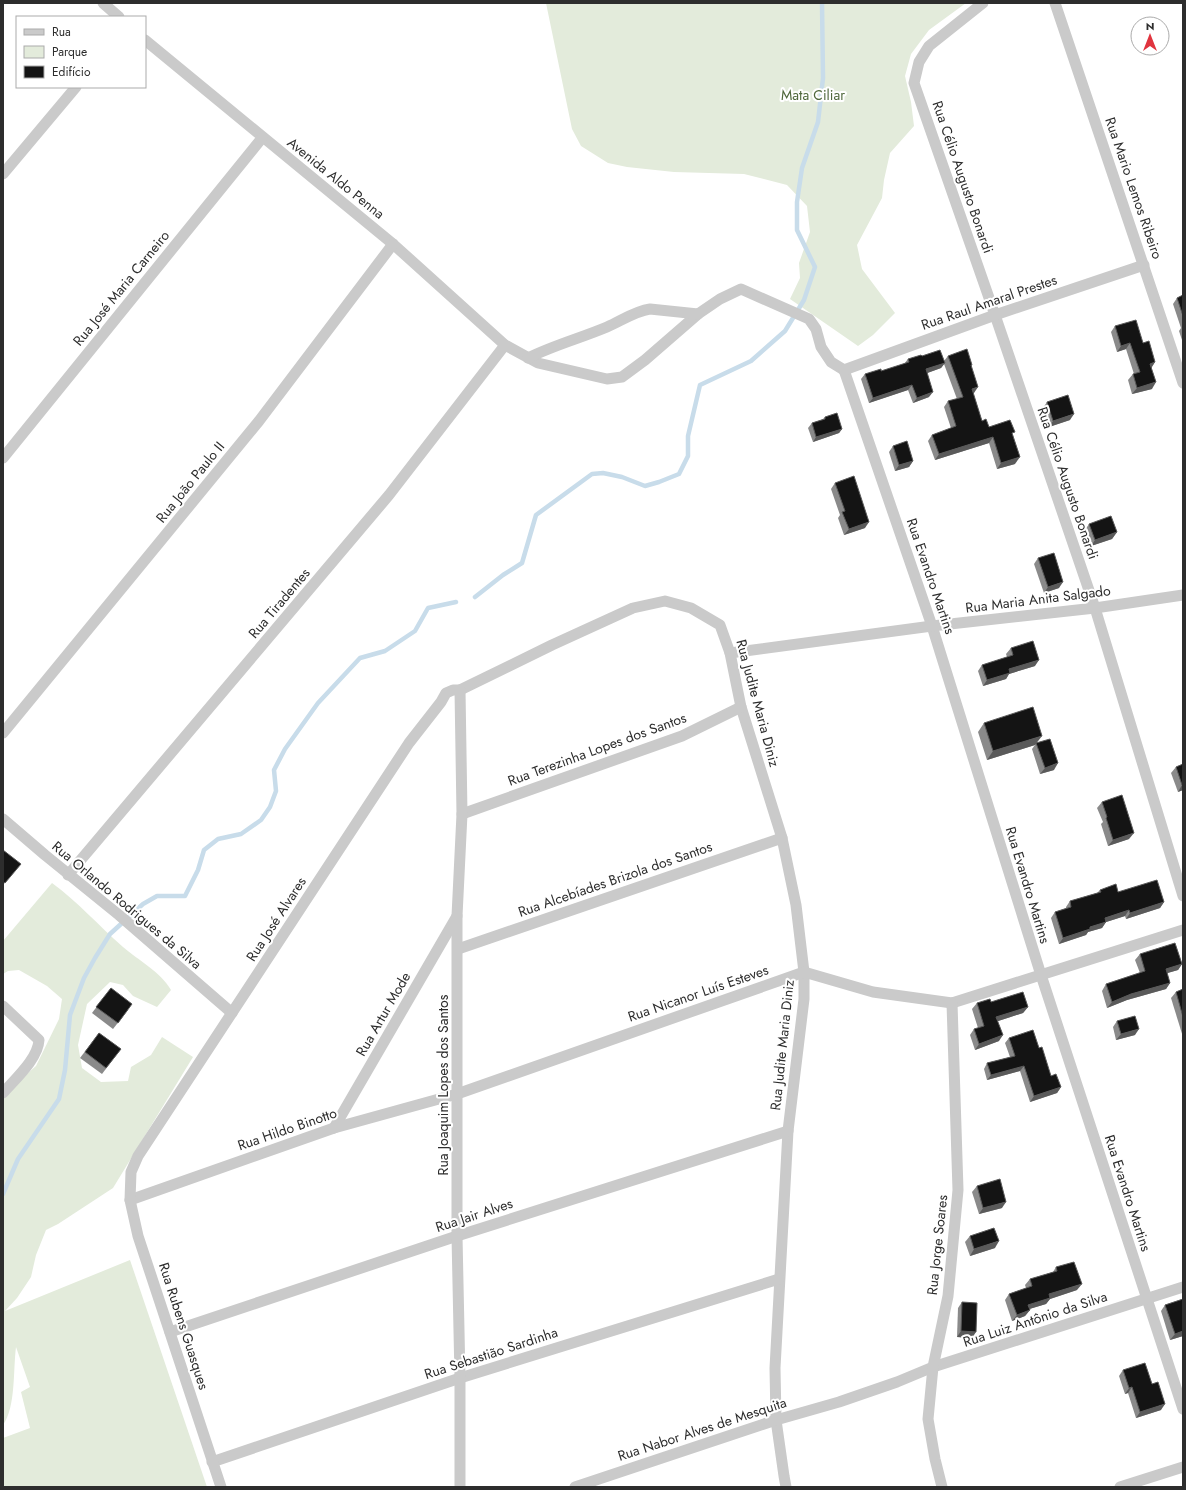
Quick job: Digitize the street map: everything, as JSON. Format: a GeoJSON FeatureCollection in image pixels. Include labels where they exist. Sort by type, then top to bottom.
{"type":"FeatureCollection","features":[{"type":"Feature","properties":{"kind":"street"},"geometry":{"type":"LineString","coordinates":[[103,3],[118,16]]}},
{"type":"Feature","properties":{"kind":"street","name":"Rua Célio Augusto Bonardi"},"geometry":{"type":"LineString","coordinates":[[983,3],[929,46],[919,62],[914,83],[1095,608],[1183,896]]}},
{"type":"Feature","properties":{"kind":"street","name":"Rua Mario Lemos Ribeiro"},"geometry":{"type":"LineString","coordinates":[[1056,3],[1183,383]]}},
{"type":"Feature","properties":{"kind":"street","name":"Avenida Aldo Penna"},"geometry":{"type":"LineString","coordinates":[[146,41],[392,244],[505,344],[538,363],[607,379],[622,377],[645,360],[698,314],[720,299],[741,289],[809,319],[816,329],[820,347],[831,362],[844,370]]}},
{"type":"Feature","properties":{"kind":"street"},"geometry":{"type":"LineString","coordinates":[[3,174],[75,88]]}},
{"type":"Feature","properties":{"kind":"street","name":"Rua José Maria Carneiro"},"geometry":{"type":"LineString","coordinates":[[3,458],[262,138]]}},
{"type":"Feature","properties":{"kind":"street","name":"Rua João Paulo II"},"geometry":{"type":"LineString","coordinates":[[3,733],[259,421],[392,244]]}},
{"type":"Feature","properties":{"kind":"street","name":"Rua Raul Amaral Prestes"},"geometry":{"type":"LineString","coordinates":[[844,370],[995,315],[1144,266]]}},
{"type":"Feature","properties":{"kind":"street"},"geometry":{"type":"LineString","coordinates":[[528,358],[545,350],[605,328],[642,310],[650,309],[698,314]]}},
{"type":"Feature","properties":{"kind":"street","name":"Rua Tiradentes"},"geometry":{"type":"LineString","coordinates":[[68,875],[389,495],[505,344]]}},
{"type":"Feature","properties":{"kind":"street","name":"Rua Evandro Martins"},"geometry":{"type":"LineString","coordinates":[[844,370],[932,626],[1041,975],[1183,1409]]}},
{"type":"Feature","properties":{"kind":"street","name":"Rua Maria Anita Salgado"},"geometry":{"type":"LineString","coordinates":[[730,653],[932,626],[1095,608],[1183,595]]}},
{"type":"Feature","properties":{"kind":"street","name":"Rua Judite Maria Diniz"},"geometry":{"type":"LineString","coordinates":[[457,690],[633,608],[665,600],[691,608],[720,625],[730,653],[741,707],[782,838],[796,905],[804,972],[804,999],[788,1131],[775,1368],[776,1420],[786,1487]]}},
{"type":"Feature","properties":{"kind":"street","name":"Rua Joaquim Lopes dos Santos"},"geometry":{"type":"LineString","coordinates":[[457,690],[462,814],[457,916],[457,1236],[460,1378],[460,1487]]}},
{"type":"Feature","properties":{"kind":"street","name":"Rua José Alvares"},"geometry":{"type":"LineString","coordinates":[[132,1172],[138,1156],[409,743],[441,702],[446,693],[457,690]]}},
{"type":"Feature","properties":{"kind":"street","name":"Rua Terezinha Lopes dos Santos"},"geometry":{"type":"LineString","coordinates":[[462,814],[682,736],[741,707]]}},
{"type":"Feature","properties":{"kind":"street","name":"Rua Orlando Rodrigues da Silva"},"geometry":{"type":"LineString","coordinates":[[3,819],[68,875],[132,926],[232,1013]]}},
{"type":"Feature","properties":{"kind":"street","name":"Rua Alcebíades Brizola dos Santos"},"geometry":{"type":"LineString","coordinates":[[458,949],[782,838]]}},
{"type":"Feature","properties":{"kind":"street","name":"Rua Artur Mode"},"geometry":{"type":"LineString","coordinates":[[334,1128],[457,916]]}},
{"type":"Feature","properties":{"kind":"street"},"geometry":{"type":"LineString","coordinates":[[804,972],[873,992],[952,1003],[1183,930]]}},
{"type":"Feature","properties":{"kind":"street","name":"Rua Nicanor Luís Esteves"},"geometry":{"type":"LineString","coordinates":[[457,1094],[804,972]]}},
{"type":"Feature","properties":{"kind":"street","name":"Rua Jorge Soares"},"geometry":{"type":"LineString","coordinates":[[942,1487],[935,1459],[928,1419],[933,1367],[948,1296],[958,1190],[952,1003]]}},
{"type":"Feature","properties":{"kind":"street"},"geometry":{"type":"LineString","coordinates":[[3,1006],[39,1040],[34,1056],[3,1093]]}},
{"type":"Feature","properties":{"kind":"street","name":"Rua Hildo Binotto"},"geometry":{"type":"LineString","coordinates":[[130,1200],[334,1128],[457,1094]]}},
{"type":"Feature","properties":{"kind":"street","name":"Rua Jair Alves"},"geometry":{"type":"LineString","coordinates":[[170,1332],[457,1236],[788,1131]]}},
{"type":"Feature","properties":{"kind":"street","name":"Rua Rubens Guasques"},"geometry":{"type":"LineString","coordinates":[[132,1172],[130,1200],[138,1236],[221,1487]]}},
{"type":"Feature","properties":{"kind":"street","name":"Rua Sebastião Sardinha"},"geometry":{"type":"LineString","coordinates":[[212,1462],[460,1378],[780,1279]]}},
{"type":"Feature","properties":{"kind":"street","name":"Rua Luiz Antônio da Silva"},"geometry":{"type":"LineString","coordinates":[[897,1382],[933,1367],[1183,1287]]}},
{"type":"Feature","properties":{"kind":"street","name":"Rua Nabor Alves de Mesquita"},"geometry":{"type":"LineString","coordinates":[[575,1487],[588,1485],[776,1420],[839,1402],[897,1382]]}},
{"type":"Feature","properties":{"kind":"street"},"geometry":{"type":"LineString","coordinates":[[1120,1487],[1183,1467]]}},
{"type":"Feature","properties":{"kind":"green space","name":"Mata Ciliar"},"geometry":{"type":"Polygon","coordinates":[[[546,3],[966,3],[929,30],[911,54],[905,76],[911,102],[914,126],[890,153],[882,198],[857,245],[862,269],[895,313],[873,335],[858,346],[790,299],[800,278],[799,263],[810,232],[807,206],[787,185],[744,174],[674,172],[627,167],[608,163],[581,146],[572,129],[546,3]]]}},
{"type":"Feature","properties":{"kind":"green space"},"geometry":{"type":"Polygon","coordinates":[[[52,883],[123,947],[161,977],[171,990],[157,1007],[133,996],[123,985],[110,982],[87,1004],[78,1045],[82,1068],[101,1082],[128,1081],[131,1067],[151,1055],[162,1037],[193,1057],[113,1188],[58,1224],[46,1230],[36,1255],[31,1277],[17,1298],[5,1311],[130,1260],[207,1487],[3,1487],[3,1438],[30,1428],[21,1392],[30,1387],[16,1347],[12,1398],[7,1417],[3,1425],[3,1098],[11,1088],[36,1066],[59,1019],[62,999],[47,986],[19,970],[8,971],[3,974],[3,941],[52,883]]]}},
{"type":"Feature","properties":{"kind":"building"},"geometry":{"type":"Polygon","coordinates":[[[1183,295],[1183,316],[1177,298],[1183,295]]]}},
{"type":"Feature","properties":{"kind":"building"},"geometry":{"type":"Polygon","coordinates":[[[1136,320],[1143,343],[1149,341],[1155,362],[1150,364],[1156,382],[1137,388],[1133,374],[1140,372],[1130,343],[1121,346],[1115,326],[1136,320]]]}},
{"type":"Feature","properties":{"kind":"building"},"geometry":{"type":"Polygon","coordinates":[[[967,349],[978,387],[972,389],[982,421],[986,419],[989,427],[1010,420],[1015,432],[1012,433],[1020,457],[1001,463],[993,437],[939,454],[932,435],[956,426],[948,401],[963,397],[948,356],[967,349]]]}},
{"type":"Feature","properties":{"kind":"building"},"geometry":{"type":"Polygon","coordinates":[[[940,350],[945,363],[926,369],[933,392],[917,398],[912,385],[873,398],[865,374],[881,369],[881,371],[909,362],[908,359],[940,350]]]}},
{"type":"Feature","properties":{"kind":"building"},"geometry":{"type":"Polygon","coordinates":[[[1068,395],[1074,414],[1053,421],[1047,402],[1068,395]]]}},
{"type":"Feature","properties":{"kind":"building"},"geometry":{"type":"Polygon","coordinates":[[[837,413],[842,429],[816,437],[812,423],[837,413]]]}},
{"type":"Feature","properties":{"kind":"building"},"geometry":{"type":"Polygon","coordinates":[[[907,441],[913,461],[899,465],[893,446],[907,441]]]}},
{"type":"Feature","properties":{"kind":"building"},"geometry":{"type":"Polygon","coordinates":[[[854,476],[869,522],[849,529],[842,512],[845,511],[835,483],[854,476]]]}},
{"type":"Feature","properties":{"kind":"building"},"geometry":{"type":"Polygon","coordinates":[[[1111,516],[1117,532],[1095,540],[1089,524],[1111,516]]]}},
{"type":"Feature","properties":{"kind":"building"},"geometry":{"type":"Polygon","coordinates":[[[1054,553],[1063,582],[1048,587],[1038,558],[1054,553]]]}},
{"type":"Feature","properties":{"kind":"building"},"geometry":{"type":"Polygon","coordinates":[[[1033,641],[1039,660],[1009,669],[1010,673],[987,680],[982,665],[1013,655],[1011,648],[1033,641]]]}},
{"type":"Feature","properties":{"kind":"building"},"geometry":{"type":"Polygon","coordinates":[[[1033,707],[1042,736],[993,751],[984,723],[1033,707]]]}},
{"type":"Feature","properties":{"kind":"building"},"geometry":{"type":"Polygon","coordinates":[[[1050,739],[1058,763],[1045,768],[1036,743],[1050,739]]]}},
{"type":"Feature","properties":{"kind":"building"},"geometry":{"type":"Polygon","coordinates":[[[1183,764],[1183,785],[1182,785],[1176,767],[1183,764]]]}},
{"type":"Feature","properties":{"kind":"building"},"geometry":{"type":"Polygon","coordinates":[[[1122,795],[1134,833],[1113,840],[1102,802],[1122,795]]]}},
{"type":"Feature","properties":{"kind":"building"},"geometry":{"type":"Polygon","coordinates":[[[3,850],[21,864],[5,883],[3,882],[3,850]]]}},
{"type":"Feature","properties":{"kind":"building"},"geometry":{"type":"Polygon","coordinates":[[[1157,880],[1164,902],[1130,913],[1129,910],[1105,918],[1106,922],[1063,938],[1055,912],[1071,907],[1070,901],[1101,892],[1100,890],[1116,884],[1118,892],[1157,880]]]}},
{"type":"Feature","properties":{"kind":"building"},"geometry":{"type":"Polygon","coordinates":[[[1175,943],[1182,964],[1166,969],[1170,983],[1131,994],[1112,1002],[1106,984],[1145,971],[1140,954],[1175,943]]]}},
{"type":"Feature","properties":{"kind":"building"},"geometry":{"type":"Polygon","coordinates":[[[111,988],[132,1004],[118,1023],[96,1007],[111,988]]]}},
{"type":"Feature","properties":{"kind":"building"},"geometry":{"type":"Polygon","coordinates":[[[1183,989],[1183,1017],[1176,992],[1183,989]]]}},
{"type":"Feature","properties":{"kind":"building"},"geometry":{"type":"Polygon","coordinates":[[[1023,992],[1028,1007],[996,1017],[1003,1035],[979,1044],[974,1029],[984,1026],[977,1003],[990,999],[991,1002],[1023,992]]]}},
{"type":"Feature","properties":{"kind":"building"},"geometry":{"type":"Polygon","coordinates":[[[1135,1016],[1139,1029],[1121,1034],[1117,1021],[1135,1016]]]}},
{"type":"Feature","properties":{"kind":"building"},"geometry":{"type":"Polygon","coordinates":[[[1033,1030],[1039,1048],[1042,1047],[1051,1076],[1056,1074],[1061,1087],[1034,1096],[1024,1066],[991,1075],[987,1063],[1015,1056],[1009,1038],[1033,1030]]]}},
{"type":"Feature","properties":{"kind":"building"},"geometry":{"type":"Polygon","coordinates":[[[99,1033],[121,1049],[106,1068],[85,1052],[99,1033]]]}},
{"type":"Feature","properties":{"kind":"building"},"geometry":{"type":"Polygon","coordinates":[[[1000,1179],[1006,1202],[983,1208],[977,1186],[1000,1179]]]}},
{"type":"Feature","properties":{"kind":"building"},"geometry":{"type":"Polygon","coordinates":[[[994,1228],[999,1241],[974,1249],[970,1236],[994,1228]]]}},
{"type":"Feature","properties":{"kind":"building"},"geometry":{"type":"Polygon","coordinates":[[[1074,1262],[1082,1284],[1049,1294],[1050,1298],[1028,1305],[1030,1310],[1017,1315],[1009,1294],[1032,1286],[1030,1279],[1057,1271],[1056,1267],[1074,1262]]]}},
{"type":"Feature","properties":{"kind":"building"},"geometry":{"type":"Polygon","coordinates":[[[1183,1299],[1183,1331],[1175,1334],[1165,1305],[1183,1299]]]}},
{"type":"Feature","properties":{"kind":"building"},"geometry":{"type":"Polygon","coordinates":[[[962,1302],[977,1303],[976,1332],[961,1331],[962,1302]]]}},
{"type":"Feature","properties":{"kind":"building"},"geometry":{"type":"Polygon","coordinates":[[[1145,1363],[1152,1384],[1158,1382],[1165,1404],[1140,1412],[1132,1387],[1129,1388],[1123,1370],[1145,1363]]]}},
{"type":"Feature","properties":{"kind":"waterway"},"geometry":{"type":"LineString","coordinates":[[475,597],[503,575],[522,563],[536,515],[592,474],[603,473],[622,477],[645,486],[679,474],[688,456],[688,436],[700,385],[751,361],[785,331],[804,300],[815,267],[797,230],[797,202],[802,168],[818,122],[823,78],[822,3]]}},
{"type":"Feature","properties":{"kind":"waterway"},"geometry":{"type":"LineString","coordinates":[[3,1194],[18,1159],[59,1099],[65,1070],[70,1015],[84,978],[110,934],[143,904],[157,896],[185,896],[198,870],[204,850],[218,839],[241,834],[261,820],[270,807],[276,791],[274,770],[285,749],[318,703],[360,658],[385,651],[415,631],[428,608],[456,602]]}}]}
